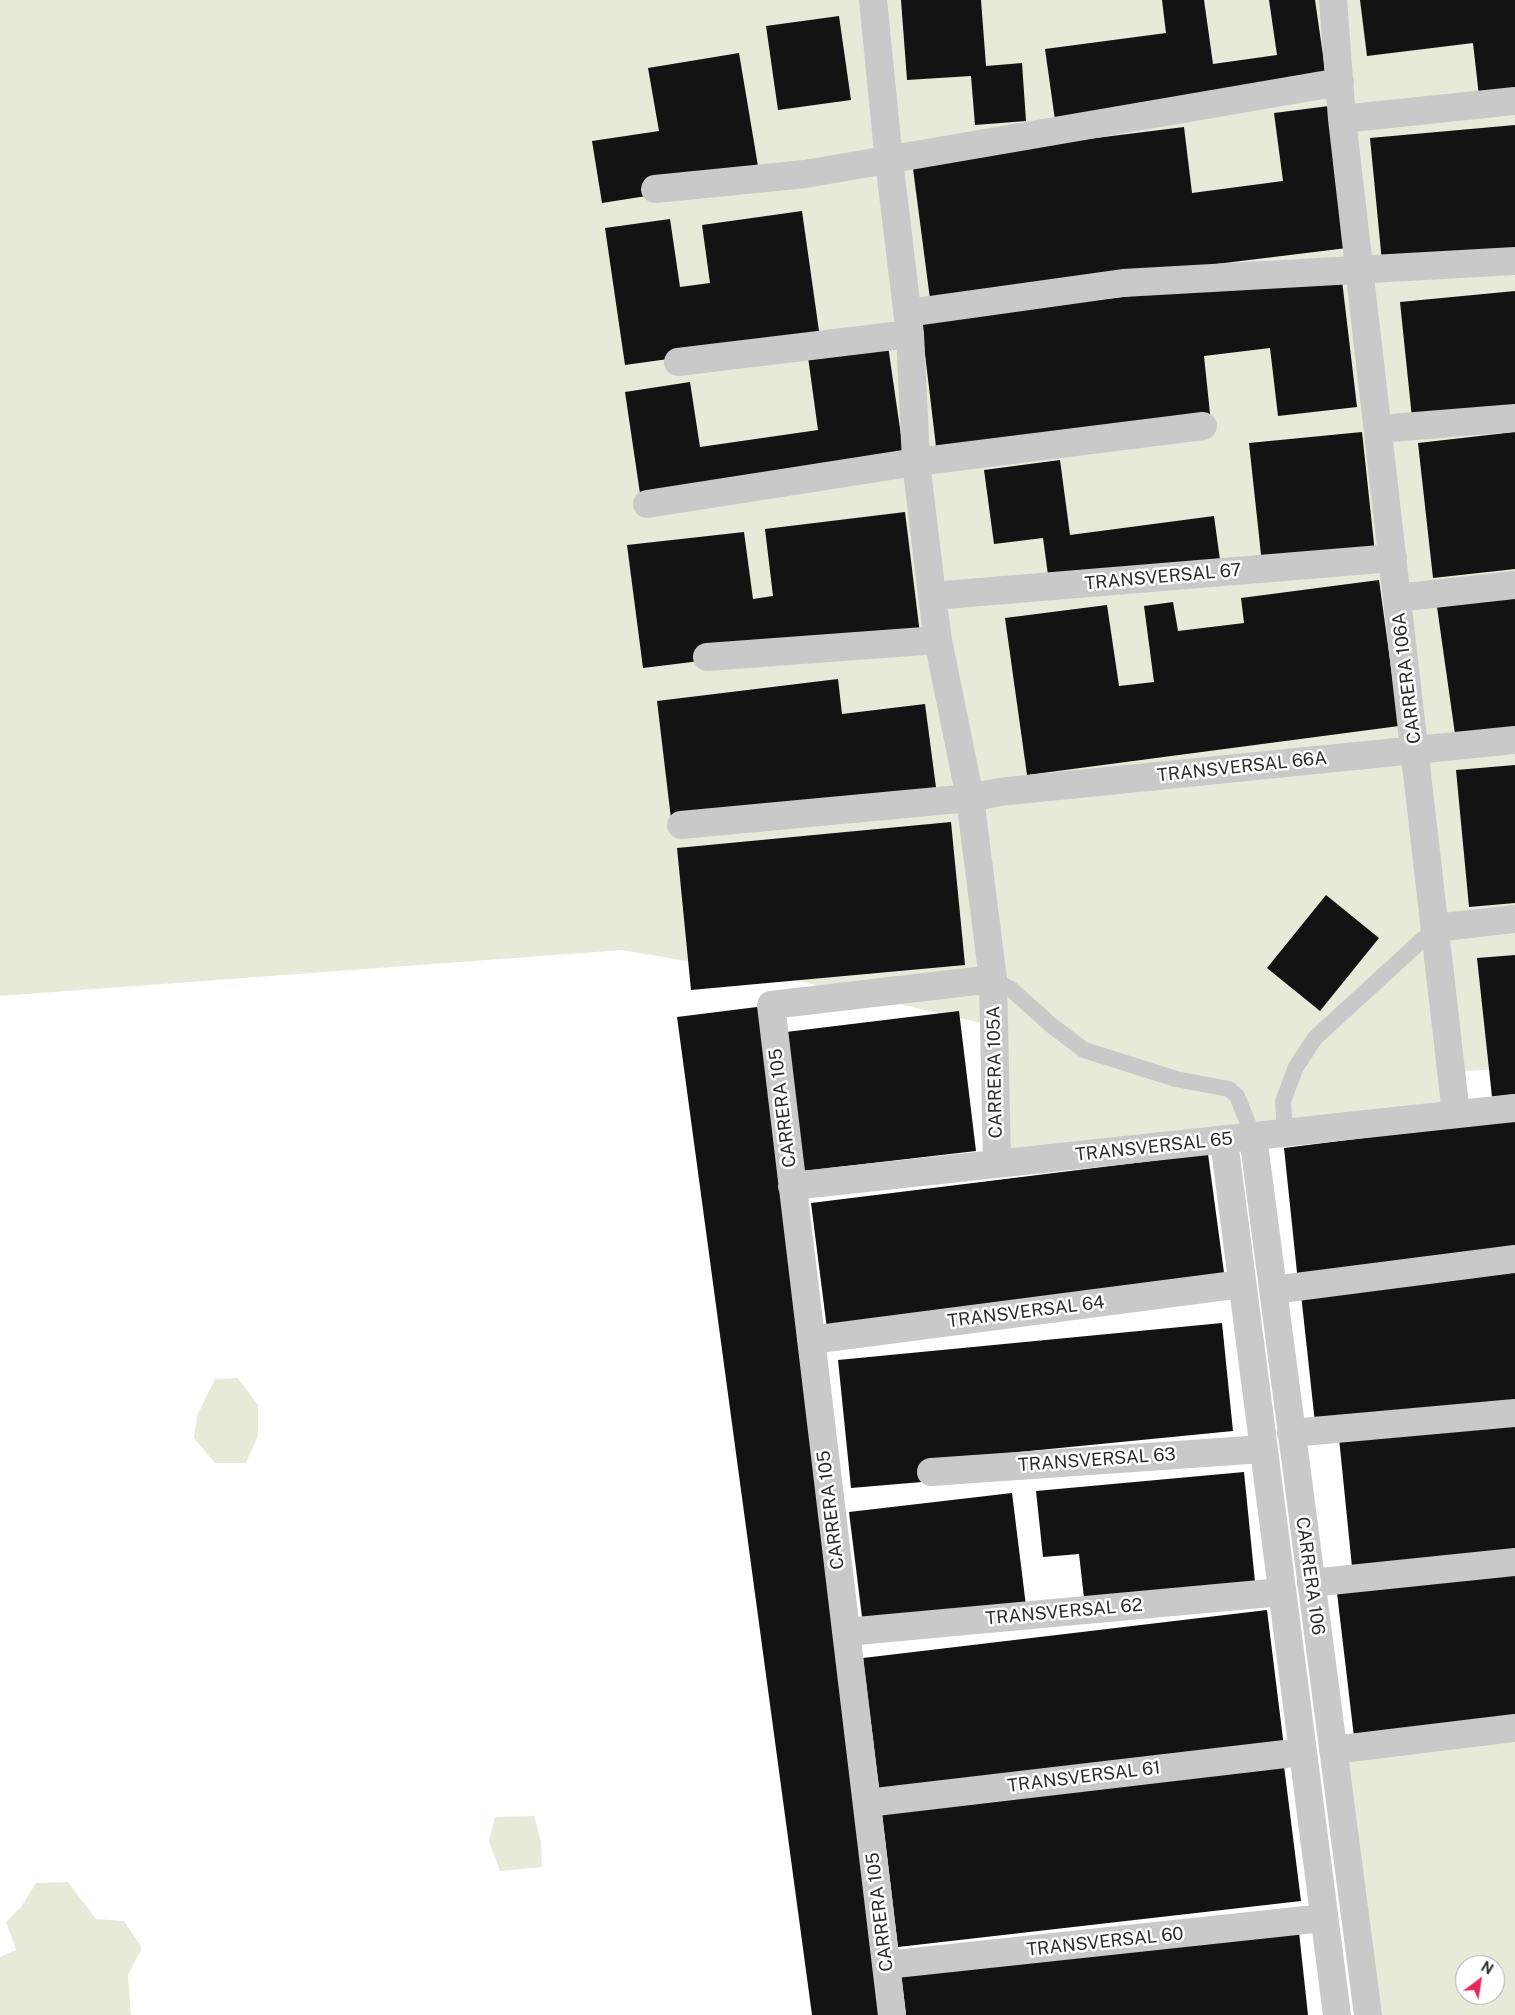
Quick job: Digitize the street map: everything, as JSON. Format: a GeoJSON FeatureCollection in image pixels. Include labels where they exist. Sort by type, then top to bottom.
{"type":"FeatureCollection","features":[{"type":"Feature","properties":{"kind":"street","name":"CARRERA 105A"},"geometry":{"type":"LineString","coordinates":[[873,0],[889,161],[909,323],[916,462],[932,596],[938,640],[970,798],[993,979],[996,1164]]}},
{"type":"Feature","properties":{"kind":"street","name":"CARRERA 106A"},"geometry":{"type":"LineString","coordinates":[[1333,0],[1342,119],[1456,1114]]}},
{"type":"Feature","properties":{"kind":"street"},"geometry":{"type":"LineString","coordinates":[[655,189],[805,174],[889,161],[1340,82]]}},
{"type":"Feature","properties":{"kind":"street"},"geometry":{"type":"LineString","coordinates":[[1342,119],[1515,101]]}},
{"type":"Feature","properties":{"kind":"street"},"geometry":{"type":"LineString","coordinates":[[678,362],[909,323],[1123,283],[1359,268],[1515,261]]}},
{"type":"Feature","properties":{"kind":"street"},"geometry":{"type":"LineString","coordinates":[[1378,429],[1515,418]]}},
{"type":"Feature","properties":{"kind":"street"},"geometry":{"type":"LineString","coordinates":[[647,504],[916,462],[1203,426]]}},
{"type":"Feature","properties":{"kind":"street","name":"TRANSVERSAL 67"},"geometry":{"type":"LineString","coordinates":[[932,596],[1393,558]]}},
{"type":"Feature","properties":{"kind":"street"},"geometry":{"type":"LineString","coordinates":[[1397,598],[1515,585]]}},
{"type":"Feature","properties":{"kind":"street"},"geometry":{"type":"LineString","coordinates":[[707,657],[938,640]]}},
{"type":"Feature","properties":{"kind":"street","name":"TRANSVERSAL 66A"},"geometry":{"type":"LineString","coordinates":[[681,825],[970,798],[999,792],[1515,740]]}},
{"type":"Feature","properties":{"kind":"street"},"geometry":{"type":"LineString","coordinates":[[1435,928],[1515,920]]}},
{"type":"Feature","properties":{"kind":"street","name":"CARRERA 105"},"geometry":{"type":"LineString","coordinates":[[892,2015],[771,1005],[993,979]]}},
{"type":"Feature","properties":{"kind":"street","name":"TRANSVERSAL 65"},"geometry":{"type":"LineString","coordinates":[[792,1186],[1515,1108]]}},
{"type":"Feature","properties":{"kind":"street","name":"CARRERA 106"},"geometry":{"type":"LineString","coordinates":[[1253,1136],[1368,2015]]}},
{"type":"Feature","properties":{"kind":"street","name":"CARRERA 106"},"geometry":{"type":"LineString","coordinates":[[1224,1140],[1302,1752],[1338,2015]]}},
{"type":"Feature","properties":{"kind":"street"},"geometry":{"type":"LineString","coordinates":[[1273,1290],[1515,1259]]}},
{"type":"Feature","properties":{"kind":"street","name":"TRANSVERSAL 64"},"geometry":{"type":"LineString","coordinates":[[811,1340],[1242,1284]]}},
{"type":"Feature","properties":{"kind":"street"},"geometry":{"type":"LineString","coordinates":[[1291,1433],[1515,1413]]}},
{"type":"Feature","properties":{"kind":"street","name":"TRANSVERSAL 63"},"geometry":{"type":"LineString","coordinates":[[931,1472],[1263,1449]]}},
{"type":"Feature","properties":{"kind":"street"},"geometry":{"type":"LineString","coordinates":[[1311,1583],[1515,1562]]}},
{"type":"Feature","properties":{"kind":"street","name":"TRANSVERSAL 62"},"geometry":{"type":"LineString","coordinates":[[846,1632],[1282,1592]]}},
{"type":"Feature","properties":{"kind":"street"},"geometry":{"type":"LineString","coordinates":[[1333,1750],[1515,1728]]}},
{"type":"Feature","properties":{"kind":"street","name":"TRANSVERSAL 61"},"geometry":{"type":"LineString","coordinates":[[867,1803],[1302,1752]]}},
{"type":"Feature","properties":{"kind":"street","name":"TRANSVERSAL 60"},"geometry":{"type":"LineString","coordinates":[[886,1965],[1324,1918]]}},
{"type":"Feature","properties":{"kind":"lane"},"geometry":{"type":"LineString","coordinates":[[1285,1133],[1283,1101],[1296,1067],[1315,1038],[1435,928]]}},
{"type":"Feature","properties":{"kind":"lane"},"geometry":{"type":"LineString","coordinates":[[993,979],[1011,989],[1050,1025],[1084,1050],[1176,1079],[1229,1089],[1238,1096],[1253,1136]]}},
{"type":"Feature","properties":{"kind":"green space"},"geometry":{"type":"Polygon","coordinates":[[[0,0],[1515,0],[1515,1068],[1448,1072],[1452,1112],[1000,1158],[986,1024],[786,978],[622,950],[0,996],[0,0]]]}},
{"type":"Feature","properties":{"kind":"green space"},"geometry":{"type":"Polygon","coordinates":[[[238,1378],[258,1405],[258,1435],[246,1463],[215,1463],[194,1438],[197,1416],[215,1379],[238,1378]]]}},
{"type":"Feature","properties":{"kind":"green space"},"geometry":{"type":"Polygon","coordinates":[[[1515,1739],[1515,2015],[1375,2015],[1347,1757],[1515,1739]]]}},
{"type":"Feature","properties":{"kind":"green space"},"geometry":{"type":"Polygon","coordinates":[[[534,1816],[541,1842],[542,1867],[500,1871],[489,1841],[495,1817],[534,1816]]]}},
{"type":"Feature","properties":{"kind":"green space"},"geometry":{"type":"Polygon","coordinates":[[[68,1882],[96,1919],[124,1921],[142,1948],[128,1975],[131,2015],[0,2015],[0,1957],[16,1950],[6,1922],[21,1907],[36,1883],[68,1882]]]}},
{"type":"Feature","properties":{"kind":"building"},"geometry":{"type":"Polygon","coordinates":[[[901,0],[981,0],[986,66],[1022,63],[1026,121],[975,125],[971,76],[907,80],[901,0]]]}},
{"type":"Feature","properties":{"kind":"building"},"geometry":{"type":"Polygon","coordinates":[[[1162,0],[1204,0],[1213,64],[1277,55],[1269,0],[1315,0],[1327,83],[1055,120],[1045,49],[1166,33],[1162,0]]]}},
{"type":"Feature","properties":{"kind":"building"},"geometry":{"type":"Polygon","coordinates":[[[1360,0],[1515,0],[1515,101],[1480,105],[1473,43],[1367,56],[1360,0]]]}},
{"type":"Feature","properties":{"kind":"building"},"geometry":{"type":"Polygon","coordinates":[[[839,16],[851,100],[778,110],[766,26],[839,16]]]}},
{"type":"Feature","properties":{"kind":"building"},"geometry":{"type":"Polygon","coordinates":[[[739,53],[760,178],[602,203],[592,141],[659,131],[648,68],[739,53]]]}},
{"type":"Feature","properties":{"kind":"building"},"geometry":{"type":"Polygon","coordinates":[[[1329,106],[1347,248],[930,299],[912,161],[1184,127],[1192,193],[1283,181],[1274,113],[1329,106]]]}},
{"type":"Feature","properties":{"kind":"building"},"geometry":{"type":"Polygon","coordinates":[[[1515,125],[1515,250],[1382,262],[1370,138],[1515,125]]]}},
{"type":"Feature","properties":{"kind":"building"},"geometry":{"type":"Polygon","coordinates":[[[802,211],[820,338],[625,365],[605,228],[670,219],[680,287],[710,283],[702,225],[802,211]]]}},
{"type":"Feature","properties":{"kind":"building"},"geometry":{"type":"Polygon","coordinates":[[[1341,272],[1357,407],[1278,416],[1270,348],[1204,356],[1211,423],[937,455],[921,320],[1341,272]]]}},
{"type":"Feature","properties":{"kind":"building"},"geometry":{"type":"Polygon","coordinates":[[[1515,291],[1515,407],[1412,418],[1400,302],[1515,291]]]}},
{"type":"Feature","properties":{"kind":"building"},"geometry":{"type":"Polygon","coordinates":[[[888,346],[906,470],[642,507],[625,392],[690,382],[700,447],[818,430],[808,357],[888,346]]]}},
{"type":"Feature","properties":{"kind":"building"},"geometry":{"type":"Polygon","coordinates":[[[1362,432],[1375,553],[1262,564],[1249,443],[1362,432]]]}},
{"type":"Feature","properties":{"kind":"building"},"geometry":{"type":"Polygon","coordinates":[[[1515,432],[1515,569],[1433,578],[1418,443],[1515,432]]]}},
{"type":"Feature","properties":{"kind":"building"},"geometry":{"type":"Polygon","coordinates":[[[1060,460],[1070,535],[1214,516],[1220,560],[1049,582],[1043,538],[994,544],[984,470],[1060,460]]]}},
{"type":"Feature","properties":{"kind":"building"},"geometry":{"type":"Polygon","coordinates":[[[905,512],[920,634],[643,668],[627,545],[744,532],[753,599],[773,596],[765,529],[905,512]]]}},
{"type":"Feature","properties":{"kind":"building"},"geometry":{"type":"Polygon","coordinates":[[[1379,580],[1399,726],[1027,775],[1005,618],[1107,605],[1119,686],[1154,682],[1144,606],[1173,602],[1178,631],[1244,623],[1241,598],[1379,580]]]}},
{"type":"Feature","properties":{"kind":"building"},"geometry":{"type":"Polygon","coordinates":[[[1515,596],[1515,733],[1456,741],[1437,607],[1515,596]]]}},
{"type":"Feature","properties":{"kind":"building"},"geometry":{"type":"Polygon","coordinates":[[[838,679],[842,714],[925,704],[937,795],[672,827],[657,701],[838,679]]]}},
{"type":"Feature","properties":{"kind":"building"},"geometry":{"type":"Polygon","coordinates":[[[1515,765],[1515,903],[1469,907],[1456,770],[1515,765]]]}},
{"type":"Feature","properties":{"kind":"building"},"geometry":{"type":"Polygon","coordinates":[[[951,822],[965,965],[691,990],[677,848],[951,822]]]}},
{"type":"Feature","properties":{"kind":"building"},"geometry":{"type":"Polygon","coordinates":[[[1326,895],[1379,938],[1320,1011],[1267,968],[1326,895]]]}},
{"type":"Feature","properties":{"kind":"building"},"geometry":{"type":"Polygon","coordinates":[[[1515,955],[1515,1094],[1492,1097],[1477,958],[1515,955]]]}},
{"type":"Feature","properties":{"kind":"building"},"geometry":{"type":"Polygon","coordinates":[[[765,1006],[883,2015],[812,2015],[677,1017],[765,1006]]]}},
{"type":"Feature","properties":{"kind":"building"},"geometry":{"type":"Polygon","coordinates":[[[959,1011],[976,1151],[803,1171],[786,1032],[959,1011]]]}},
{"type":"Feature","properties":{"kind":"building"},"geometry":{"type":"Polygon","coordinates":[[[1515,1119],[1515,1252],[1298,1282],[1284,1148],[1515,1119]]]}},
{"type":"Feature","properties":{"kind":"building"},"geometry":{"type":"Polygon","coordinates":[[[1208,1154],[1225,1280],[827,1329],[811,1203],[1208,1154]]]}},
{"type":"Feature","properties":{"kind":"building"},"geometry":{"type":"Polygon","coordinates":[[[1515,1271],[1515,1402],[1315,1423],[1301,1294],[1515,1271]]]}},
{"type":"Feature","properties":{"kind":"building"},"geometry":{"type":"Polygon","coordinates":[[[1222,1323],[1233,1431],[927,1461],[922,1482],[851,1488],[838,1360],[1222,1323]]]}},
{"type":"Feature","properties":{"kind":"building"},"geometry":{"type":"Polygon","coordinates":[[[1515,1422],[1515,1552],[1352,1567],[1339,1438],[1515,1422]]]}},
{"type":"Feature","properties":{"kind":"building"},"geometry":{"type":"Polygon","coordinates":[[[1244,1472],[1255,1582],[1084,1598],[1079,1554],[1043,1557],[1036,1491],[1244,1472]]]}},
{"type":"Feature","properties":{"kind":"building"},"geometry":{"type":"Polygon","coordinates":[[[1012,1493],[1026,1606],[863,1625],[849,1512],[1012,1493]]]}},
{"type":"Feature","properties":{"kind":"building"},"geometry":{"type":"Polygon","coordinates":[[[1515,1573],[1515,1719],[1354,1737],[1337,1593],[1515,1573]]]}},
{"type":"Feature","properties":{"kind":"building"},"geometry":{"type":"Polygon","coordinates":[[[1267,1610],[1284,1747],[880,1795],[863,1658],[1267,1610]]]}},
{"type":"Feature","properties":{"kind":"building"},"geometry":{"type":"Polygon","coordinates":[[[1284,1766],[1301,1901],[898,1947],[882,1813],[1284,1766]]]}},
{"type":"Feature","properties":{"kind":"building"},"geometry":{"type":"Polygon","coordinates":[[[1299,1932],[1308,2015],[906,2015],[901,1973],[1299,1932]]]}}]}
